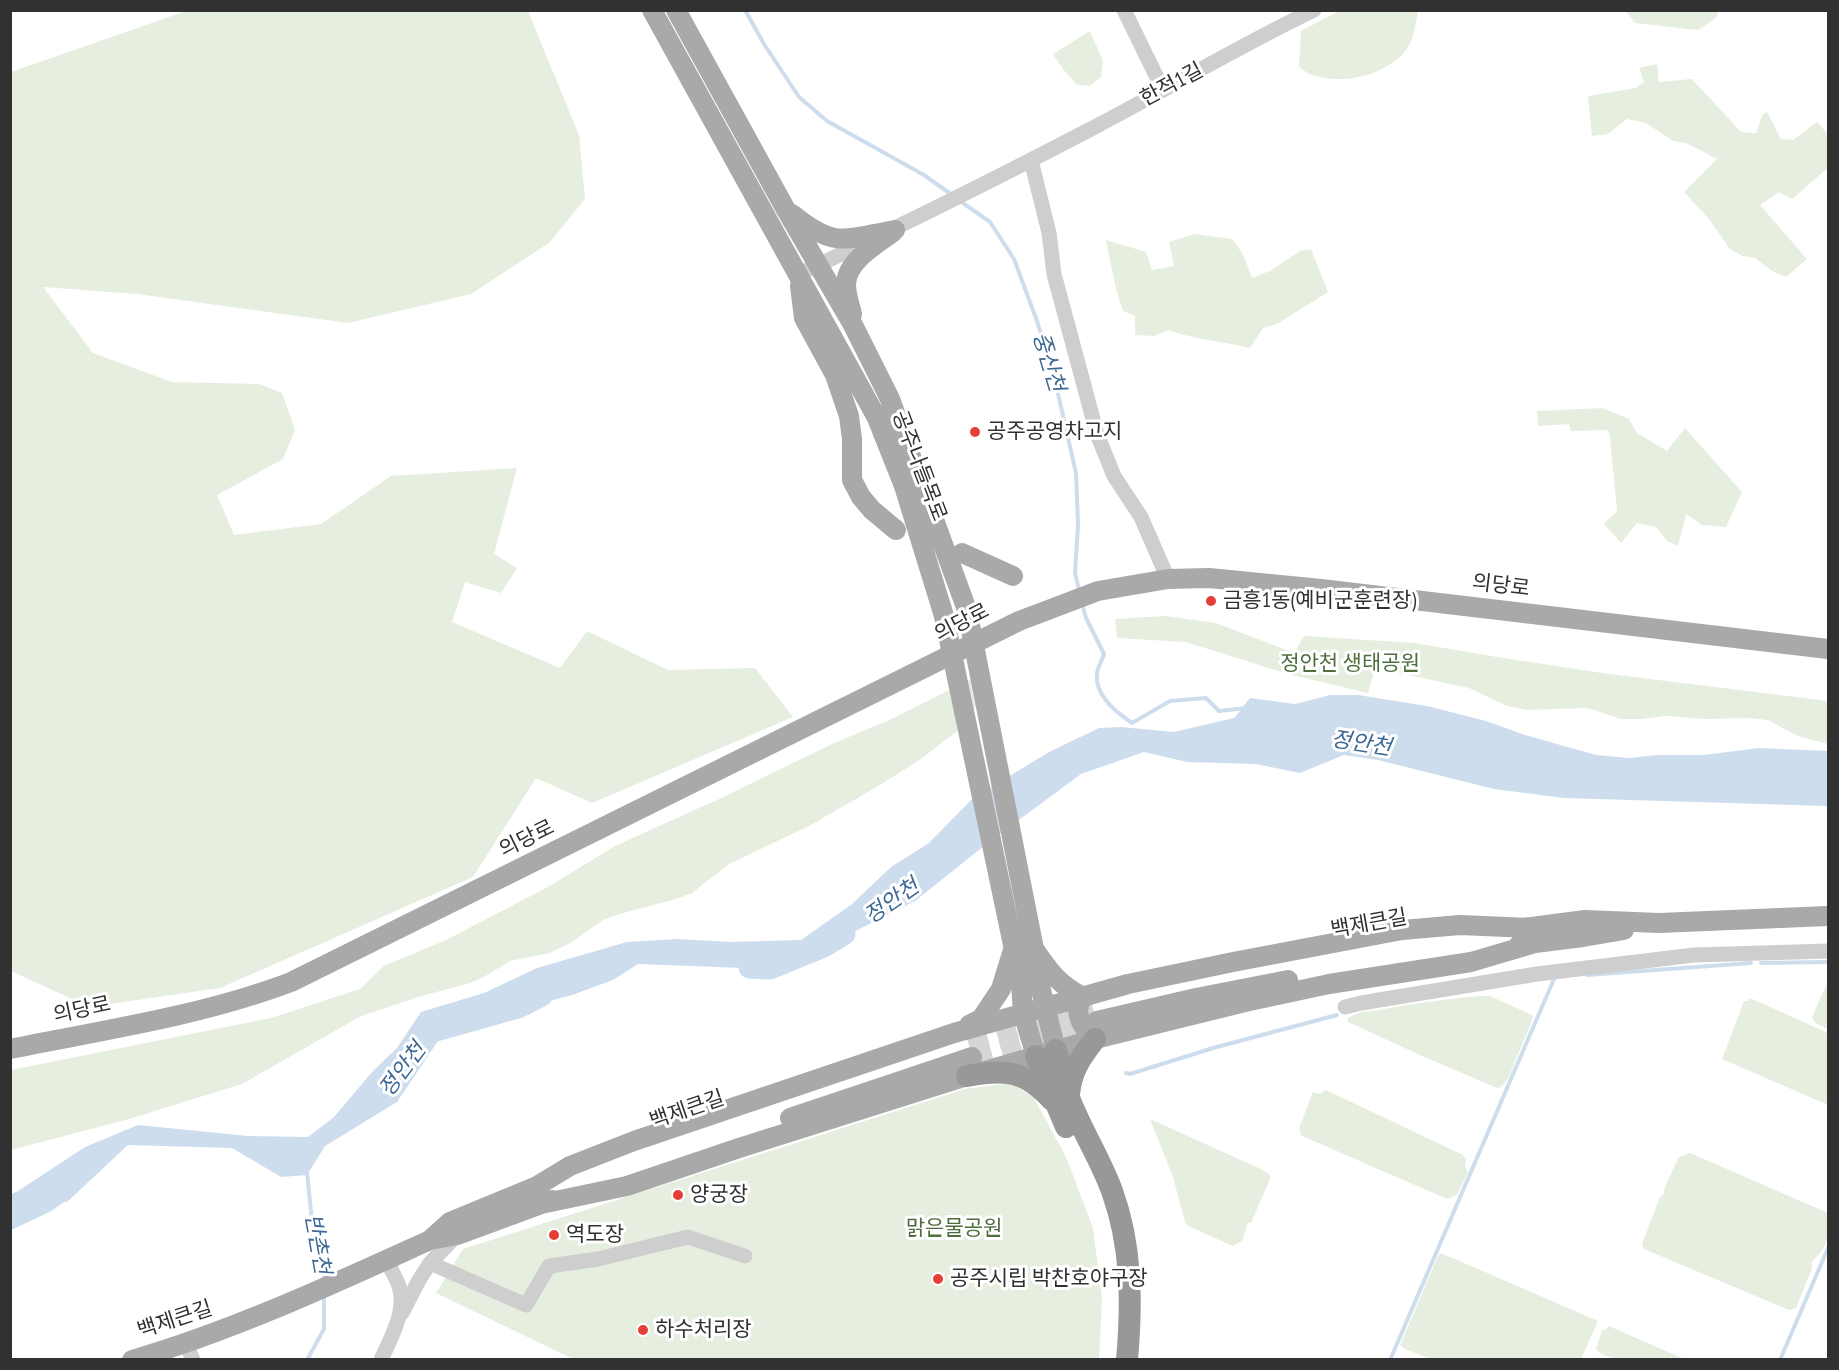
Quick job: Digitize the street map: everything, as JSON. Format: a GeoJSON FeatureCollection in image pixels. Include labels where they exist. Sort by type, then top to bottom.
{"type":"FeatureCollection","features":[{"type":"Feature","properties":{"kind":"highway"},"geometry":{"type":"LineString","coordinates":[[1061,1099],[1078,1061],[1092,1016]]}},
{"type":"Feature","properties":{"kind":"highway"},"geometry":{"type":"LineString","coordinates":[[965,1052],[993,1071],[1014,1073],[1061,1099],[1112,1192],[1125,1242],[1130,1302],[1127,1359]]}},
{"type":"Feature","properties":{"kind":"highway"},"geometry":{"type":"LineString","coordinates":[[1046,1053],[1097,1197],[1110,1244],[1115,1322],[1111,1359]]}},
{"type":"Feature","properties":{"kind":"main road","name":"공주나들목로"},"geometry":{"type":"LineString","coordinates":[[652,10],[799,274],[876,418],[904,486],[944,616],[1013,950],[1037,978]]}},
{"type":"Feature","properties":{"kind":"main road","name":"공주나들목로"},"geometry":{"type":"LineString","coordinates":[[676,10],[785,208],[853,325],[890,399],[967,610],[1034,949],[1037,978]]}},
{"type":"Feature","properties":{"kind":"main road"},"geometry":{"type":"LineString","coordinates":[[785,208],[807,226],[831,239],[845,239],[895,230]]}},
{"type":"Feature","properties":{"kind":"main road"},"geometry":{"type":"LineString","coordinates":[[853,325],[846,286],[850,271],[858,260],[895,230]]}},
{"type":"Feature","properties":{"kind":"main road"},"geometry":{"type":"LineString","coordinates":[[799,274],[804,318],[835,375],[849,416],[852,439],[852,480],[861,497],[872,510],[896,530]]}},
{"type":"Feature","properties":{"kind":"main road"},"geometry":{"type":"LineString","coordinates":[[962,553],[1013,576]]}},
{"type":"Feature","properties":{"kind":"main road","name":"의당로"},"geometry":{"type":"LineString","coordinates":[[10,1049],[216,1006],[291,982],[1044,610],[1098,591],[1168,579],[1209,578],[1321,589],[1828,649]]}},
{"type":"Feature","properties":{"kind":"main road","name":"백제큰길"},"geometry":{"type":"LineString","coordinates":[[1092,1016],[1267,967],[1429,938],[1531,936],[1585,920],[1659,923],[1828,916]]}},
{"type":"Feature","properties":{"kind":"main road"},"geometry":{"type":"LineString","coordinates":[[537,1197],[627,1186],[739,1148],[965,1052],[1023,1013],[1045,1007],[1092,1016],[1245,1002],[1353,980],[1472,962],[1531,936]]}},
{"type":"Feature","properties":{"kind":"main road"},"geometry":{"type":"LineString","coordinates":[[965,1052],[981,1019],[1001,989],[1013,950]]}},
{"type":"Feature","properties":{"kind":"main road"},"geometry":{"type":"LineString","coordinates":[[1037,978],[1067,989],[1092,1016]]}},
{"type":"Feature","properties":{"kind":"main road"},"geometry":{"type":"LineString","coordinates":[[1037,978],[1045,1007],[1046,1053]]}},
{"type":"Feature","properties":{"kind":"main road"},"geometry":{"type":"LineString","coordinates":[[1023,1013],[1037,978]]}},
{"type":"Feature","properties":{"kind":"main road"},"geometry":{"type":"LineString","coordinates":[[1023,1013],[1046,1053]]}},
{"type":"Feature","properties":{"kind":"main road"},"geometry":{"type":"LineString","coordinates":[[965,1052],[1046,1053],[1092,1016]]}},
{"type":"Feature","properties":{"kind":"main road","name":"백제큰길"},"geometry":{"type":"LineString","coordinates":[[132,1359],[190,1352],[232,1327],[430,1240],[456,1235],[537,1197],[572,1172],[965,1052]]}},
{"type":"Feature","properties":{"kind":"main road","name":"백제큰길"},"geometry":{"type":"LineString","coordinates":[[430,1240],[450,1222],[537,1197]]}},
{"type":"Feature","properties":{"kind":"street"},"geometry":{"type":"LineString","coordinates":[[1124,10],[1163,90]]}},
{"type":"Feature","properties":{"kind":"street","name":"한적1길"},"geometry":{"type":"LineString","coordinates":[[799,274],[895,230],[1163,90],[1270,31],[1314,10]]}},
{"type":"Feature","properties":{"kind":"street"},"geometry":{"type":"LineString","coordinates":[[1031,160],[1049,233],[1054,274],[1097,434],[1114,476],[1141,517],[1168,579]]}},
{"type":"Feature","properties":{"kind":"street"},"geometry":{"type":"LineString","coordinates":[[1345,1007],[1537,974],[1694,955],[1828,951]]}},
{"type":"Feature","properties":{"kind":"street"},"geometry":{"type":"LineString","coordinates":[[381,1359],[410,1296],[430,1263],[456,1235]]}},
{"type":"Feature","properties":{"kind":"street"},"geometry":{"type":"LineString","coordinates":[[430,1263],[526,1305],[549,1266],[598,1259],[688,1237],[745,1256]]}},
{"type":"Feature","properties":{"kind":"street"},"geometry":{"type":"LineString","coordinates":[[386,1260],[399,1287],[401,1305],[398,1321]]}},
{"type":"Feature","properties":{"kind":"green space"},"geometry":{"type":"Polygon","coordinates":[[[189,10],[528,11],[579,135],[585,199],[549,243],[471,294],[348,323],[137,294],[43,287],[93,353],[172,382],[259,384],[282,393],[295,430],[283,459],[217,495],[234,535],[321,524],[391,476],[517,468],[494,554],[517,568],[501,593],[465,582],[452,622],[560,668],[587,631],[668,670],[755,668],[793,717],[592,803],[536,778],[473,877],[220,988],[89,1007],[11,971],[11,72],[189,10]]]}},
{"type":"Feature","properties":{"kind":"green space"},"geometry":{"type":"Polygon","coordinates":[[[1339,11],[1418,11],[1410,45],[1394,62],[1384,68],[1350,78],[1338,79],[1311,75],[1299,67],[1301,31],[1339,11]]]}},
{"type":"Feature","properties":{"kind":"green space"},"geometry":{"type":"Polygon","coordinates":[[[1626,11],[1719,11],[1716,18],[1698,30],[1635,23],[1626,11]]]}},
{"type":"Feature","properties":{"kind":"green space"},"geometry":{"type":"Polygon","coordinates":[[[1090,31],[1103,61],[1101,77],[1090,86],[1077,85],[1053,54],[1090,31]]]}},
{"type":"Feature","properties":{"kind":"green space"},"geometry":{"type":"Polygon","coordinates":[[[1657,64],[1659,82],[1692,79],[1741,132],[1756,133],[1763,114],[1767,112],[1781,139],[1793,140],[1817,122],[1828,134],[1828,168],[1792,199],[1779,192],[1760,205],[1807,259],[1786,277],[1772,271],[1755,258],[1743,256],[1730,249],[1709,219],[1684,192],[1717,159],[1686,143],[1673,141],[1646,123],[1627,119],[1608,134],[1592,136],[1588,96],[1636,88],[1644,82],[1639,68],[1657,64]]]}},
{"type":"Feature","properties":{"kind":"green space"},"geometry":{"type":"Polygon","coordinates":[[[1194,234],[1232,239],[1243,254],[1252,278],[1270,271],[1300,251],[1311,249],[1328,292],[1277,324],[1263,328],[1250,348],[1168,330],[1154,336],[1135,335],[1135,316],[1123,311],[1106,240],[1146,252],[1152,270],[1174,266],[1169,242],[1194,234]]]}},
{"type":"Feature","properties":{"kind":"green space"},"geometry":{"type":"Polygon","coordinates":[[[1603,408],[1629,419],[1637,433],[1667,451],[1685,428],[1742,492],[1726,527],[1702,525],[1686,514],[1678,546],[1667,541],[1656,527],[1637,523],[1621,543],[1604,524],[1617,511],[1608,430],[1571,431],[1569,424],[1538,426],[1537,411],[1603,408]]]}},
{"type":"Feature","properties":{"kind":"green space","name":"정안천 생태공원"},"geometry":{"type":"Polygon","coordinates":[[[1165,616],[1216,623],[1294,653],[1304,636],[1415,643],[1602,673],[1828,701],[1828,744],[1798,736],[1768,720],[1665,716],[1621,719],[1588,708],[1528,710],[1507,706],[1469,688],[1375,668],[1368,693],[1288,674],[1186,642],[1117,638],[1115,619],[1165,616]]]}},
{"type":"Feature","properties":{"kind":"green space"},"geometry":{"type":"Polygon","coordinates":[[[973,678],[976,705],[972,715],[957,731],[921,759],[809,826],[729,864],[692,893],[603,920],[569,944],[549,953],[510,961],[467,984],[421,996],[361,1016],[242,1084],[129,1119],[11,1150],[11,1070],[271,1018],[360,989],[384,966],[446,940],[548,887],[615,846],[832,744],[887,721],[973,678]]]}},
{"type":"Feature","properties":{"kind":"green space"},"geometry":{"type":"Polygon","coordinates":[[[1828,981],[1828,1029],[1815,1023],[1812,1017],[1828,981]]]}},
{"type":"Feature","properties":{"kind":"green space"},"geometry":{"type":"Polygon","coordinates":[[[1490,996],[1532,1015],[1533,1018],[1508,1079],[1497,1088],[1348,1022],[1348,1018],[1365,1012],[1490,996]]]}},
{"type":"Feature","properties":{"kind":"green space"},"geometry":{"type":"Polygon","coordinates":[[[1750,998],[1828,1033],[1828,1105],[1722,1059],[1744,1001],[1750,998]]]}},
{"type":"Feature","properties":{"kind":"green space","name":"맑은물공원"},"geometry":{"type":"Polygon","coordinates":[[[1011,1083],[1034,1098],[1066,1157],[1093,1228],[1102,1299],[1099,1359],[573,1359],[436,1293],[463,1249],[965,1089],[1011,1083]]]}},
{"type":"Feature","properties":{"kind":"green space"},"geometry":{"type":"Polygon","coordinates":[[[1326,1090],[1463,1155],[1468,1172],[1457,1195],[1447,1199],[1302,1136],[1299,1128],[1313,1092],[1320,1094],[1326,1090]]]}},
{"type":"Feature","properties":{"kind":"green space"},"geometry":{"type":"Polygon","coordinates":[[[1150,1119],[1269,1174],[1270,1179],[1251,1223],[1248,1223],[1242,1241],[1233,1246],[1188,1226],[1173,1177],[1150,1119]]]}},
{"type":"Feature","properties":{"kind":"green space"},"geometry":{"type":"Polygon","coordinates":[[[1690,1153],[1828,1213],[1827,1240],[1822,1251],[1812,1261],[1812,1269],[1796,1308],[1789,1310],[1644,1249],[1642,1244],[1660,1197],[1664,1194],[1664,1189],[1679,1157],[1690,1153]]]}},
{"type":"Feature","properties":{"kind":"green space"},"geometry":{"type":"Polygon","coordinates":[[[1441,1253],[1598,1321],[1581,1359],[1430,1359],[1403,1348],[1400,1345],[1441,1253]]]}},
{"type":"Feature","properties":{"kind":"green space"},"geometry":{"type":"Polygon","coordinates":[[[1609,1326],[1684,1359],[1637,1361],[1612,1358],[1602,1354],[1596,1349],[1602,1330],[1609,1326]]]}},
{"type":"Feature","properties":{"kind":"water"},"geometry":{"type":"Polygon","coordinates":[[[1330,695],[1358,695],[1427,706],[1486,721],[1525,735],[1596,755],[1629,758],[1657,755],[1704,755],[1759,748],[1828,751],[1828,806],[1564,798],[1494,789],[1378,760],[1344,755],[1300,773],[1256,764],[1187,762],[1144,752],[1081,774],[989,842],[915,901],[824,947],[770,969],[638,964],[613,980],[572,995],[446,1029],[397,1102],[325,1146],[307,1175],[281,1177],[232,1148],[128,1145],[67,1202],[46,1202],[11,1219],[11,1194],[85,1147],[138,1125],[248,1136],[308,1137],[334,1117],[372,1072],[397,1048],[421,1012],[484,993],[537,968],[627,942],[678,939],[730,942],[801,940],[852,904],[891,867],[929,843],[972,799],[1049,752],[1099,728],[1121,727],[1174,732],[1234,718],[1250,698],[1295,704],[1330,695]]]}},
{"type":"Feature","properties":{"kind":"waterway","name":"중산천"},"geometry":{"type":"LineString","coordinates":[[745,10],[799,97],[827,121],[924,175],[952,195]]}},
{"type":"Feature","properties":{"kind":"waterway","name":"중산천"},"geometry":{"type":"LineString","coordinates":[[960,201],[990,222],[1014,259],[1037,321],[1056,385],[1076,473],[1078,525],[1075,573],[1079,590]]}},
{"type":"Feature","properties":{"kind":"waterway","name":"중산천"},"geometry":{"type":"LineString","coordinates":[[1082,603],[1086,618],[1104,654],[1097,673],[1099,689],[1107,702],[1132,723],[1170,701],[1206,698],[1219,711],[1246,708]]}},
{"type":"Feature","properties":{"kind":"waterway","name":"정안천"},"geometry":{"type":"LineString","coordinates":[[749,968],[770,969],[824,947],[845,934]]}},
{"type":"Feature","properties":{"kind":"waterway"},"geometry":{"type":"LineString","coordinates":[[1761,963],[1828,962]]}},
{"type":"Feature","properties":{"kind":"waterway"},"geometry":{"type":"LineString","coordinates":[[1587,975],[1751,963]]}},
{"type":"Feature","properties":{"kind":"waterway"},"geometry":{"type":"LineString","coordinates":[[1390,1360],[1554,979]]}},
{"type":"Feature","properties":{"kind":"waterway","name":"정안천"},"geometry":{"type":"LineString","coordinates":[[433,1032],[518,1008],[542,996]]}},
{"type":"Feature","properties":{"kind":"waterway"},"geometry":{"type":"LineString","coordinates":[[1126,1073],[1130,1074],[1213,1048],[1337,1015]]}},
{"type":"Feature","properties":{"kind":"waterway","name":"반촌천"},"geometry":{"type":"LineString","coordinates":[[307,1172],[314,1241],[324,1265],[324,1282]]}},
{"type":"Feature","properties":{"kind":"waterway","name":"정안천"},"geometry":{"type":"LineString","coordinates":[[10,1219],[46,1202],[70,1185]]}},
{"type":"Feature","properties":{"kind":"waterway"},"geometry":{"type":"LineString","coordinates":[[1780,1360],[1828,1248]]}},
{"type":"Feature","properties":{"kind":"waterway","name":"반촌천"},"geometry":{"type":"LineString","coordinates":[[307,1360],[324,1329],[324,1295]]}},
{"type":"Feature","properties":{"kind":"tunnel"},"geometry":{"type":"LineString","coordinates":[[968,1042],[1092,1005]]}},
{"type":"Feature","properties":{"kind":"tunnel"},"geometry":{"type":"LineString","coordinates":[[972,1057],[1097,1021]]}},
{"type":"Feature","properties":{"kind":"place","name":"공주공영차고지"},"geometry":{"type":"Point","coordinates":[975,432]}},
{"type":"Feature","properties":{"kind":"place","name":"금흥1동(예비군훈련장)"},"geometry":{"type":"Point","coordinates":[1211,601]}},
{"type":"Feature","properties":{"kind":"place","name":"양궁장"},"geometry":{"type":"Point","coordinates":[678,1195]}},
{"type":"Feature","properties":{"kind":"place","name":"역도장"},"geometry":{"type":"Point","coordinates":[554,1235]}},
{"type":"Feature","properties":{"kind":"place","name":"공주시립 박찬호야구장"},"geometry":{"type":"Point","coordinates":[938,1279]}},
{"type":"Feature","properties":{"kind":"place","name":"하수처리장"},"geometry":{"type":"Point","coordinates":[643,1330]}}]}
